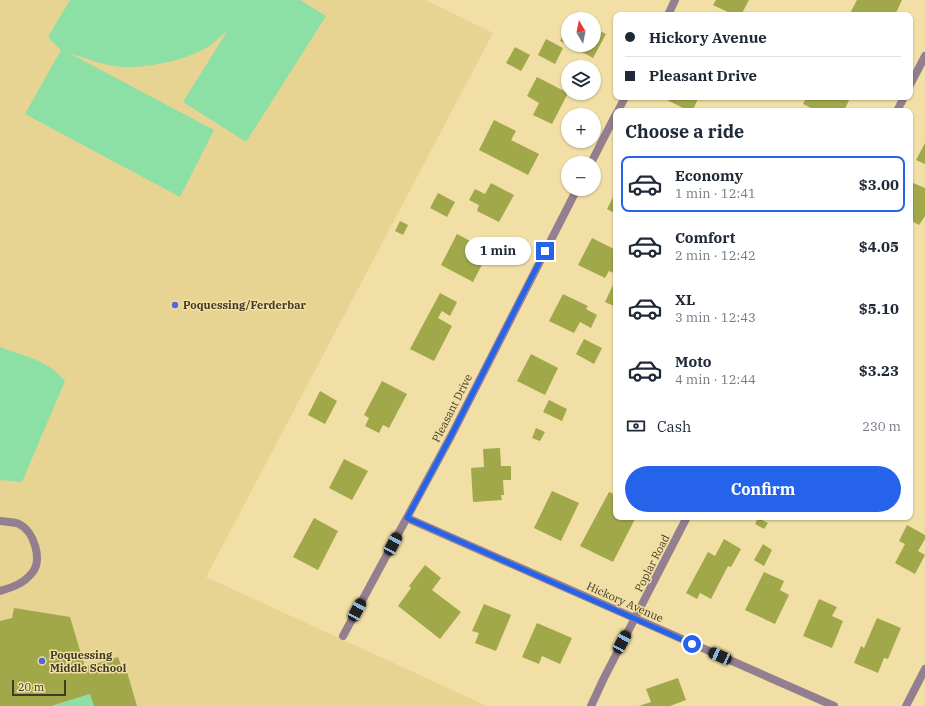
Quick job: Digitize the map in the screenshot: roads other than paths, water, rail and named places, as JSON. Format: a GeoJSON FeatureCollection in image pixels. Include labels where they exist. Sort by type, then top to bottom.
{"type":"FeatureCollection","features":[{"type":"Feature","properties":{"kind":"street"},"geometry":{"type":"LineString","coordinates":[[669,12],[675,0]]}},
{"type":"Feature","properties":{"kind":"street"},"geometry":{"type":"LineString","coordinates":[[913,79],[925,56]]}},
{"type":"Feature","properties":{"kind":"street"},"geometry":{"type":"LineString","coordinates":[[595,156],[613,120]]}},
{"type":"Feature","properties":{"kind":"street","name":"Pleasant Drive"},"geometry":{"type":"LineString","coordinates":[[343,636],[451,436],[573,196]]}},
{"type":"Feature","properties":{"kind":"street","name":"Hickory Avenue"},"geometry":{"type":"LineString","coordinates":[[407,518],[834,706]]}},
{"type":"Feature","properties":{"kind":"street","name":"Poplar Road"},"geometry":{"type":"LineString","coordinates":[[591,706],[686,520]]}},
{"type":"Feature","properties":{"kind":"street"},"geometry":{"type":"LineString","coordinates":[[0,522],[19,524],[32,536],[37,554],[34,572],[19,585],[0,591]]}},
{"type":"Feature","properties":{"kind":"street"},"geometry":{"type":"LineString","coordinates":[[906,706],[925,669]]}},
{"type":"Feature","properties":{"kind":"place","name":"Poquessing/Ferderbar"},"geometry":{"type":"Point","coordinates":[175,305]}},
{"type":"Feature","properties":{"kind":"place","name":"Poquessing Middle School"},"geometry":{"type":"Point","coordinates":[42,661]}}]}
